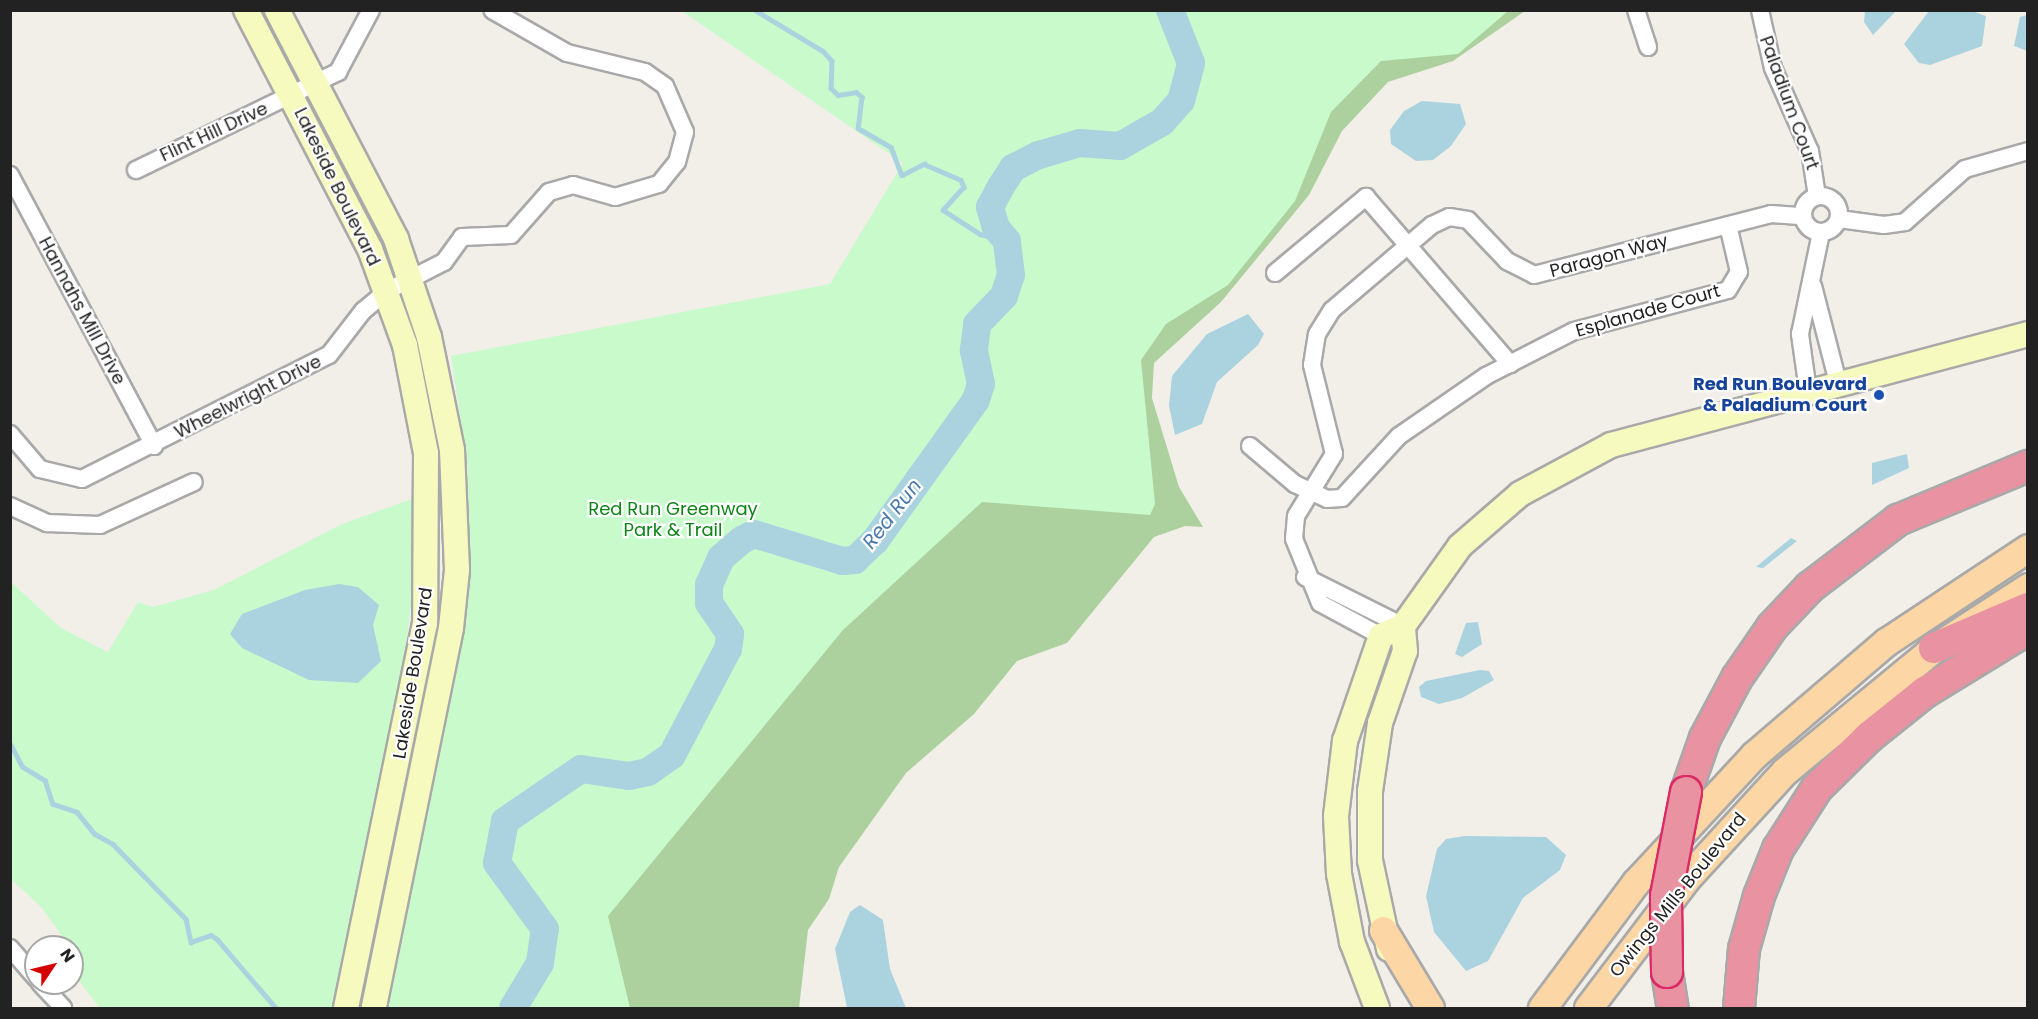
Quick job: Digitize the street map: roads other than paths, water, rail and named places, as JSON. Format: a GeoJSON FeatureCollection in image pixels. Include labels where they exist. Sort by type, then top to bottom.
{"type":"FeatureCollection","features":[{"type":"Feature","properties":{"kind":"highway"},"geometry":{"type":"LineString","coordinates":[[1673,1008],[1667,972],[1667,888],[1686,792],[1705,738],[1737,678],[1772,627],[1810,587],[1898,520],[2028,466]]}},
{"type":"Feature","properties":{"kind":"highway"},"geometry":{"type":"LineString","coordinates":[[1934,648],[2028,608]]}},
{"type":"Feature","properties":{"kind":"highway"},"geometry":{"type":"LineString","coordinates":[[1739,1008],[1744,949],[1759,896],[1778,849],[1818,788],[1870,736],[1926,692],[2028,629]]}},
{"type":"Feature","properties":{"kind":"main road","name":"Lakeside Boulevard"},"geometry":{"type":"LineString","coordinates":[[246,10],[350,203],[387,291],[424,442],[429,570],[416,678],[346,1008]]}},
{"type":"Feature","properties":{"kind":"main road","name":"Lakeside Boulevard"},"geometry":{"type":"LineString","coordinates":[[276,10],[316,83],[411,278],[446,405],[457,570],[443,680],[374,1008]]}},
{"type":"Feature","properties":{"kind":"main road"},"geometry":{"type":"LineString","coordinates":[[1377,1008],[1347,922],[1336,816],[1349,721],[1381,636],[1403,626],[1473,533],[1558,470],[1628,439],[2028,333]]}},
{"type":"Feature","properties":{"kind":"main road","name":"Owings Mills Boulevard"},"geometry":{"type":"LineString","coordinates":[[1542,1008],[1636,882],[1754,755],[1886,642],[2028,548]]}},
{"type":"Feature","properties":{"kind":"main road","name":"Owings Mills Boulevard"},"geometry":{"type":"LineString","coordinates":[[1588,1008],[1624,958],[1754,802],[1847,716],[1934,648],[2028,587]]}},
{"type":"Feature","properties":{"kind":"main road"},"geometry":{"type":"LineString","coordinates":[[1403,626],[1405,651],[1382,715],[1370,791],[1370,860],[1383,930],[1416,1008]]}},
{"type":"Feature","properties":{"kind":"main road"},"geometry":{"type":"LineString","coordinates":[[1383,930],[1431,1008]]}},
{"type":"Feature","properties":{"kind":"main road"},"geometry":{"type":"LineString","coordinates":[[1603,1008],[1624,958]]}},
{"type":"Feature","properties":{"kind":"street","name":"Flint Hill Drive"},"geometry":{"type":"LineString","coordinates":[[136,170],[338,72],[371,10]]}},
{"type":"Feature","properties":{"kind":"street","name":"Wheelwright Drive"},"geometry":{"type":"LineString","coordinates":[[10,434],[40,469],[82,479],[154,446],[329,355],[363,311],[387,291],[444,262],[462,237],[511,235],[549,192],[561,187],[615,197],[652,188],[667,175],[683,147],[681,116],[657,78],[567,53],[492,10]]}},
{"type":"Feature","properties":{"kind":"street"},"geometry":{"type":"LineString","coordinates":[[1636,10],[1648,47]]}},
{"type":"Feature","properties":{"kind":"street","name":"Paladium Court"},"geometry":{"type":"LineString","coordinates":[[1760,10],[1770,60],[1810,151],[1817,196]]}},
{"type":"Feature","properties":{"kind":"street"},"geometry":{"type":"LineString","coordinates":[[1808,391],[1800,334],[1813,285],[1821,233],[1839,219],[1884,225],[1905,222],[1965,169],[2028,151]]}},
{"type":"Feature","properties":{"kind":"street","name":"Hannahs Mill Drive"},"geometry":{"type":"LineString","coordinates":[[10,175],[154,446]]}},
{"type":"Feature","properties":{"kind":"street"},"geometry":{"type":"LineString","coordinates":[[1821,233],[1809,228],[1803,216],[1806,203],[1817,196],[1834,202],[1839,219]]}},
{"type":"Feature","properties":{"kind":"street"},"geometry":{"type":"LineString","coordinates":[[1275,273],[1366,197],[1510,364]]}},
{"type":"Feature","properties":{"kind":"street","name":"Paragon Way"},"geometry":{"type":"LineString","coordinates":[[1305,578],[1294,527],[1310,492],[1334,454],[1312,365],[1317,334],[1332,310],[1440,219],[1459,217],[1477,227],[1514,267],[1545,274],[1771,214],[1803,216]]}},
{"type":"Feature","properties":{"kind":"street","name":"Esplanade Court"},"geometry":{"type":"LineString","coordinates":[[1250,446],[1272,470],[1310,492],[1335,500],[1349,495],[1399,436],[1510,364],[1574,331],[1728,290],[1739,272],[1728,225]]}},
{"type":"Feature","properties":{"kind":"street"},"geometry":{"type":"LineString","coordinates":[[1813,285],[1838,383]]}},
{"type":"Feature","properties":{"kind":"street"},"geometry":{"type":"LineString","coordinates":[[10,506],[47,523],[100,525],[194,482]]}},
{"type":"Feature","properties":{"kind":"street"},"geometry":{"type":"LineString","coordinates":[[1305,578],[1403,626]]}},
{"type":"Feature","properties":{"kind":"street"},"geometry":{"type":"LineString","coordinates":[[1305,578],[1320,603],[1381,636]]}},
{"type":"Feature","properties":{"kind":"street"},"geometry":{"type":"LineString","coordinates":[[10,948],[24,964]]}},
{"type":"Feature","properties":{"kind":"street"},"geometry":{"type":"LineString","coordinates":[[51,995],[63,1008]]}},
{"type":"Feature","properties":{"kind":"water"},"geometry":{"type":"Polygon","coordinates":[[[1865,10],[1896,11],[1873,35],[1864,22],[1865,10]]]}},
{"type":"Feature","properties":{"kind":"water"},"geometry":{"type":"Polygon","coordinates":[[[1929,11],[1972,11],[1986,16],[1982,46],[1930,65],[1919,63],[1904,44],[1929,11]]]}},
{"type":"Feature","properties":{"kind":"water"},"geometry":{"type":"Polygon","coordinates":[[[2028,15],[2027,51],[2014,46],[2020,17],[2028,15]]]}},
{"type":"Feature","properties":{"kind":"water"},"geometry":{"type":"Polygon","coordinates":[[[1422,101],[1460,104],[1466,124],[1451,146],[1433,160],[1416,161],[1391,144],[1390,130],[1404,111],[1422,101]]]}},
{"type":"Feature","properties":{"kind":"water"},"geometry":{"type":"Polygon","coordinates":[[[1248,314],[1264,334],[1258,345],[1217,382],[1202,424],[1175,435],[1169,406],[1172,376],[1207,334],[1248,314]]]}},
{"type":"Feature","properties":{"kind":"water"},"geometry":{"type":"Polygon","coordinates":[[[1907,454],[1909,468],[1872,485],[1872,463],[1907,454]]]}},
{"type":"Feature","properties":{"kind":"water"},"geometry":{"type":"Polygon","coordinates":[[[1791,538],[1797,541],[1763,568],[1756,567],[1791,538]]]}},
{"type":"Feature","properties":{"kind":"water"},"geometry":{"type":"Polygon","coordinates":[[[339,584],[358,587],[379,605],[373,625],[381,661],[358,683],[309,680],[242,648],[230,634],[242,614],[305,590],[339,584]]]}},
{"type":"Feature","properties":{"kind":"water"},"geometry":{"type":"Polygon","coordinates":[[[1478,622],[1482,644],[1462,657],[1455,654],[1466,623],[1478,622]]]}},
{"type":"Feature","properties":{"kind":"water"},"geometry":{"type":"Polygon","coordinates":[[[1480,670],[1489,671],[1494,680],[1462,698],[1439,704],[1421,697],[1419,687],[1426,681],[1480,670]]]}},
{"type":"Feature","properties":{"kind":"water"},"geometry":{"type":"Polygon","coordinates":[[[1465,836],[1546,837],[1566,855],[1560,870],[1523,898],[1488,961],[1466,971],[1434,932],[1426,896],[1437,849],[1446,839],[1465,836]]]}},
{"type":"Feature","properties":{"kind":"water"},"geometry":{"type":"Polygon","coordinates":[[[860,905],[883,920],[890,969],[906,1008],[847,1008],[835,949],[850,912],[860,905]]]}},
{"type":"Feature","properties":{"kind":"waterway"},"geometry":{"type":"LineString","coordinates":[[755,10],[823,51],[832,61],[831,88],[838,95],[856,92],[862,97],[858,128],[891,147],[902,175],[924,164],[961,180],[964,187],[943,210],[980,234],[1007,241]]}},
{"type":"Feature","properties":{"kind":"waterway","name":"Red Run"},"geometry":{"type":"LineString","coordinates":[[513,1008],[540,963],[545,929],[497,863],[505,821],[581,769],[629,776],[648,772],[672,755],[728,649],[730,634],[709,603],[709,585],[721,558],[742,540],[754,534],[843,561],[855,560],[875,541],[976,400],[981,384],[974,350],[977,324],[1004,296],[1011,275],[1007,241],[996,228],[990,207],[1000,188],[1013,168],[1039,155],[1080,143],[1120,146],[1162,122],[1181,101],[1191,63],[1170,10]]}},
{"type":"Feature","properties":{"kind":"waterway"},"geometry":{"type":"LineString","coordinates":[[10,743],[23,767],[45,780],[53,804],[77,812],[95,834],[113,844],[186,919],[191,942],[211,935],[217,939],[276,1008]]}},
{"type":"Feature","properties":{"kind":"place","name":"Red Run Boulevard & Paladium Court"},"geometry":{"type":"Point","coordinates":[1879,395]}},
{"type":"Feature","properties":{"kind":"park label","name":"Red Run Greenway Park & Trail"},"geometry":{"type":"Point","coordinates":[673,520]}}]}
